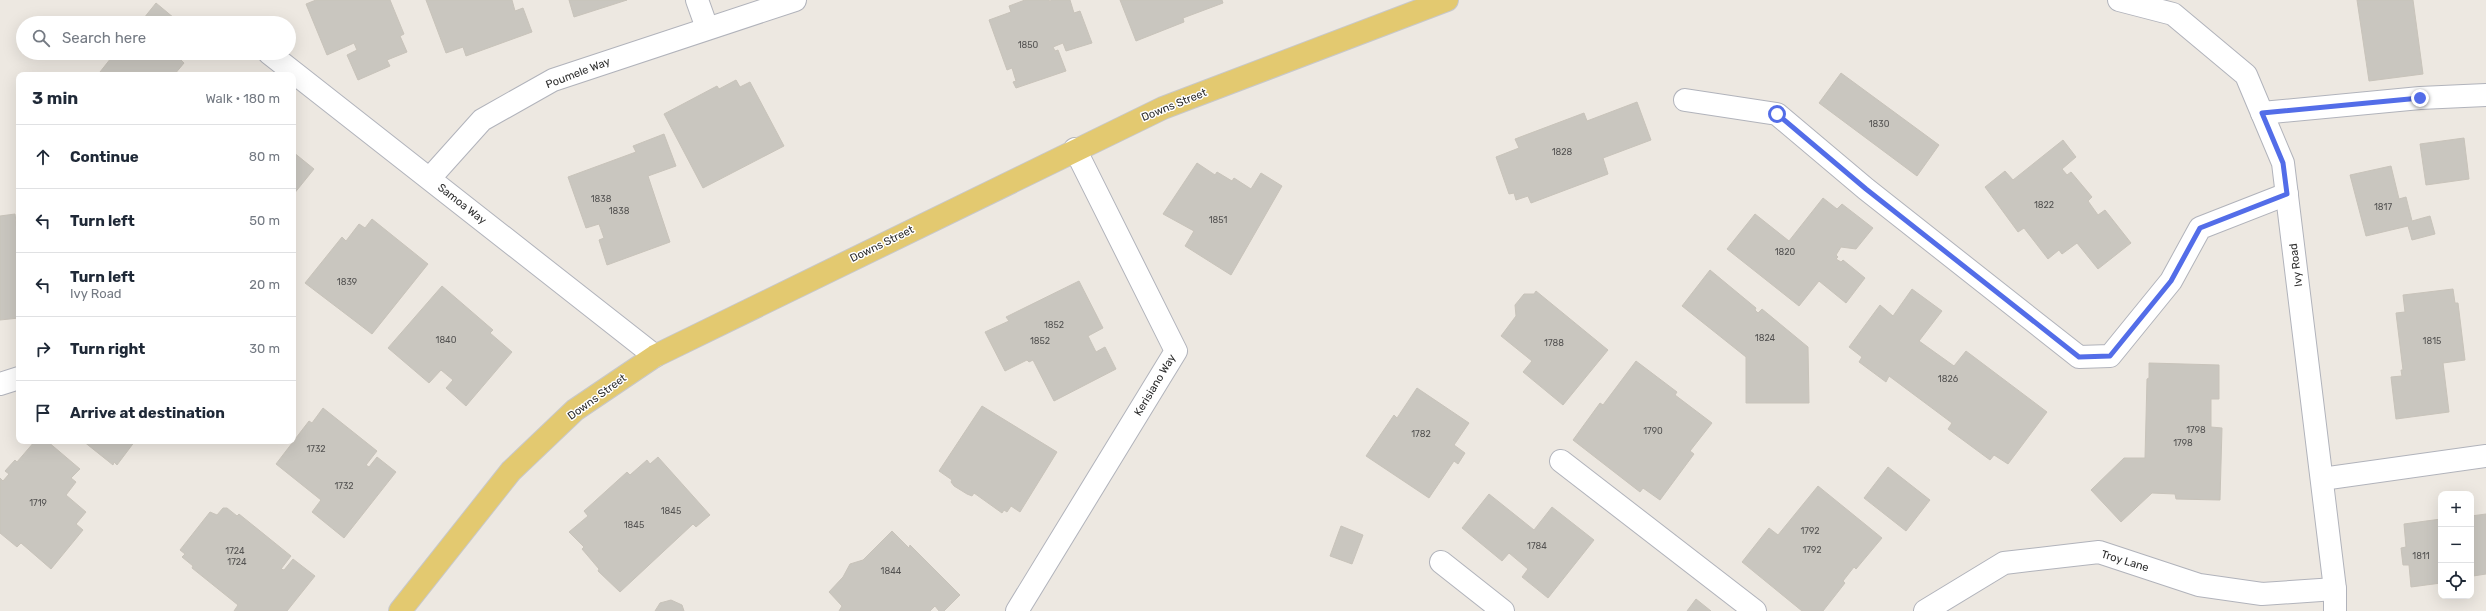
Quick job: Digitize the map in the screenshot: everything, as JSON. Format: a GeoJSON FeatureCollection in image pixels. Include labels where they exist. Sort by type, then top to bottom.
{"type":"FeatureCollection","features":[{"type":"Feature","properties":{"kind":"main road","name":"Downs Street"},"geometry":{"type":"LineString","coordinates":[[400,611],[511,471],[575,410],[655,356],[1075,149],[1163,108],[1447,0]]}},
{"type":"Feature","properties":{"kind":"street"},"geometry":{"type":"LineString","coordinates":[[697,0],[707,28]]}},
{"type":"Feature","properties":{"kind":"street","name":"Poumele Way"},"geometry":{"type":"LineString","coordinates":[[430,178],[482,120],[553,80],[794,0]]}},
{"type":"Feature","properties":{"kind":"street","name":"Ivy Road"},"geometry":{"type":"LineString","coordinates":[[2119,0],[2173,14],[2246,75],[2283,163],[2335,589],[2335,611]]}},
{"type":"Feature","properties":{"kind":"street","name":"Samoa Way"},"geometry":{"type":"LineString","coordinates":[[278,60],[293,72]]}},
{"type":"Feature","properties":{"kind":"street","name":"Samoa Way"},"geometry":{"type":"LineString","coordinates":[[296,74],[655,356]]}},
{"type":"Feature","properties":{"kind":"street"},"geometry":{"type":"LineString","coordinates":[[2262,113],[2420,98],[2486,95]]}},
{"type":"Feature","properties":{"kind":"street"},"geometry":{"type":"LineString","coordinates":[[1684,100],[1777,114],[1866,189],[2079,357],[2110,356],[2171,281],[2200,228],[2287,194]]}},
{"type":"Feature","properties":{"kind":"street","name":"Kerisiano Way"},"geometry":{"type":"LineString","coordinates":[[1017,611],[1176,351],[1075,149]]}},
{"type":"Feature","properties":{"kind":"street"},"geometry":{"type":"LineString","coordinates":[[0,384],[16,379]]}},
{"type":"Feature","properties":{"kind":"street"},"geometry":{"type":"LineString","coordinates":[[2322,478],[2486,456]]}},
{"type":"Feature","properties":{"kind":"street"},"geometry":{"type":"LineString","coordinates":[[1561,461],[1755,611]]}},
{"type":"Feature","properties":{"kind":"street","name":"Troy Lane"},"geometry":{"type":"LineString","coordinates":[[1925,611],[2004,563],[2099,552],[2199,585],[2262,594],[2335,589]]}},
{"type":"Feature","properties":{"kind":"street"},"geometry":{"type":"LineString","coordinates":[[1441,562],[1503,611]]}},
{"type":"Feature","properties":{"kind":"building"},"geometry":{"type":"Polygon","coordinates":[[[316,0],[390,0],[404,34],[400,36],[407,52],[387,60],[390,66],[358,80],[347,55],[357,50],[354,43],[327,55],[306,4],[316,0]]]}},
{"type":"Feature","properties":{"kind":"building"},"geometry":{"type":"Polygon","coordinates":[[[426,0],[512,0],[515,11],[523,8],[532,32],[466,56],[463,47],[446,53],[426,0]]]}},
{"type":"Feature","properties":{"kind":"building"},"geometry":{"type":"Polygon","coordinates":[[[569,0],[627,0],[574,17],[569,0]]]}},
{"type":"Feature","properties":{"kind":"building"},"geometry":{"type":"Polygon","coordinates":[[[1025,0],[1049,0],[1050,2],[1051,0],[1070,0],[1074,13],[1080,11],[1092,43],[1066,51],[1063,43],[1053,47],[1055,51],[1058,50],[1066,71],[1016,88],[1013,82],[1016,81],[1012,68],[1007,70],[989,20],[1011,12],[1009,6],[1025,0]]]}},
{"type":"Feature","properties":{"kind":"building"},"geometry":{"type":"Polygon","coordinates":[[[1120,0],[1222,0],[1223,3],[1183,18],[1184,22],[1136,41],[1120,0]]]}},
{"type":"Feature","properties":{"kind":"building"},"geometry":{"type":"Polygon","coordinates":[[[2357,0],[2413,0],[2423,74],[2369,81],[2357,0]]]}},
{"type":"Feature","properties":{"kind":"building"},"geometry":{"type":"Polygon","coordinates":[[[156,3],[172,16],[146,16],[156,3]]]}},
{"type":"Feature","properties":{"kind":"building"},"geometry":{"type":"Polygon","coordinates":[[[109,60],[181,60],[184,63],[176,72],[100,72],[109,60]]]}},
{"type":"Feature","properties":{"kind":"building"},"geometry":{"type":"Polygon","coordinates":[[[1841,73],[1939,145],[1917,176],[1819,103],[1841,73]]]}},
{"type":"Feature","properties":{"kind":"building"},"geometry":{"type":"Polygon","coordinates":[[[736,80],[740,87],[750,82],[784,146],[703,188],[664,114],[717,86],[719,89],[736,80]]]}},
{"type":"Feature","properties":{"kind":"building"},"geometry":{"type":"Polygon","coordinates":[[[1637,102],[1651,140],[1603,158],[1608,174],[1531,203],[1528,196],[1516,200],[1514,193],[1509,194],[1496,157],[1519,148],[1515,139],[1584,113],[1587,121],[1637,102]]]}},
{"type":"Feature","properties":{"kind":"building"},"geometry":{"type":"Polygon","coordinates":[[[664,134],[676,166],[648,176],[670,242],[607,265],[599,240],[604,238],[599,224],[586,228],[568,177],[636,152],[633,146],[664,134]]]}},
{"type":"Feature","properties":{"kind":"building"},"geometry":{"type":"Polygon","coordinates":[[[2464,138],[2469,179],[2426,185],[2420,144],[2464,138]]]}},
{"type":"Feature","properties":{"kind":"building"},"geometry":{"type":"Polygon","coordinates":[[[2063,140],[2076,157],[2062,169],[2067,175],[2071,172],[2092,197],[2088,201],[2098,215],[2105,210],[2131,243],[2098,269],[2077,243],[2062,254],[2059,250],[2048,259],[2024,228],[2018,232],[1985,187],[2005,171],[2013,180],[2063,140]]]}},
{"type":"Feature","properties":{"kind":"building"},"geometry":{"type":"Polygon","coordinates":[[[296,154],[314,169],[296,191],[296,154]]]}},
{"type":"Feature","properties":{"kind":"building"},"geometry":{"type":"Polygon","coordinates":[[[1197,163],[1215,175],[1217,172],[1232,181],[1234,178],[1251,189],[1261,173],[1282,186],[1231,275],[1185,246],[1194,231],[1163,214],[1197,163]]]}},
{"type":"Feature","properties":{"kind":"building"},"geometry":{"type":"Polygon","coordinates":[[[2391,166],[2399,199],[2406,197],[2412,221],[2430,216],[2435,234],[2412,240],[2408,226],[2366,236],[2350,175],[2391,166]]]}},
{"type":"Feature","properties":{"kind":"building"},"geometry":{"type":"Polygon","coordinates":[[[1823,198],[1837,209],[1842,204],[1873,228],[1856,249],[1841,247],[1836,255],[1838,257],[1836,259],[1841,262],[1843,260],[1865,278],[1846,303],[1819,281],[1799,306],[1727,249],[1755,214],[1789,241],[1823,198]]]}},
{"type":"Feature","properties":{"kind":"building"},"geometry":{"type":"Polygon","coordinates":[[[15,214],[16,318],[0,320],[0,216],[15,214]]]}},
{"type":"Feature","properties":{"kind":"building"},"geometry":{"type":"Polygon","coordinates":[[[372,219],[428,264],[372,334],[305,283],[342,237],[346,241],[359,224],[365,228],[372,219]]]}},
{"type":"Feature","properties":{"kind":"building"},"geometry":{"type":"Polygon","coordinates":[[[1710,270],[1756,308],[1755,310],[1758,313],[1762,309],[1808,347],[1809,403],[1746,403],[1746,357],[1682,306],[1710,270]]]}},
{"type":"Feature","properties":{"kind":"building"},"geometry":{"type":"Polygon","coordinates":[[[1079,281],[1103,328],[1088,336],[1096,352],[1105,347],[1116,369],[1054,401],[1033,360],[1029,362],[1027,360],[1005,371],[985,332],[1009,321],[1006,317],[1079,281]]]}},
{"type":"Feature","properties":{"kind":"building"},"geometry":{"type":"Polygon","coordinates":[[[442,286],[493,330],[490,333],[512,352],[466,406],[446,388],[453,380],[441,370],[429,383],[388,348],[442,286]]]}},
{"type":"Feature","properties":{"kind":"building"},"geometry":{"type":"Polygon","coordinates":[[[1912,289],[1942,311],[1919,341],[1954,366],[1966,351],[2047,412],[2008,464],[1994,455],[1990,460],[1948,429],[1952,423],[1889,376],[1886,382],[1859,362],[1862,357],[1849,347],[1880,305],[1893,316],[1912,289]]]}},
{"type":"Feature","properties":{"kind":"building"},"geometry":{"type":"Polygon","coordinates":[[[2453,289],[2455,303],[2458,303],[2465,360],[2443,363],[2449,412],[2396,419],[2391,377],[2402,376],[2401,370],[2403,370],[2396,313],[2405,312],[2403,295],[2453,289]]]}},
{"type":"Feature","properties":{"kind":"building"},"geometry":{"type":"Polygon","coordinates":[[[1536,291],[1608,350],[1563,405],[1523,372],[1532,361],[1501,336],[1516,316],[1515,305],[1524,294],[1534,294],[1536,291]]]}},
{"type":"Feature","properties":{"kind":"building"},"geometry":{"type":"Polygon","coordinates":[[[1636,361],[1677,392],[1675,395],[1712,423],[1690,451],[1694,454],[1660,500],[1643,488],[1640,492],[1573,440],[1600,403],[1603,405],[1636,361]]]}},
{"type":"Feature","properties":{"kind":"building"},"geometry":{"type":"Polygon","coordinates":[[[2149,363],[2219,365],[2219,399],[2211,399],[2211,427],[2222,428],[2220,500],[2176,499],[2175,494],[2152,493],[2121,522],[2091,490],[2124,458],[2145,458],[2147,379],[2149,378],[2149,363]]]}},
{"type":"Feature","properties":{"kind":"building"},"geometry":{"type":"Polygon","coordinates":[[[1417,388],[1469,423],[1454,445],[1465,453],[1458,464],[1454,461],[1429,498],[1366,456],[1394,415],[1397,418],[1417,388]]]}},
{"type":"Feature","properties":{"kind":"building"},"geometry":{"type":"Polygon","coordinates":[[[982,406],[1057,452],[1020,512],[1011,506],[1007,512],[1004,510],[1002,513],[974,493],[972,496],[954,486],[951,482],[952,480],[939,471],[982,406]]]}},
{"type":"Feature","properties":{"kind":"building"},"geometry":{"type":"Polygon","coordinates":[[[323,408],[377,451],[366,465],[369,467],[377,457],[396,472],[344,538],[312,512],[321,500],[276,464],[291,444],[296,444],[296,438],[309,421],[312,423],[323,408]]]}},
{"type":"Feature","properties":{"kind":"building"},"geometry":{"type":"Polygon","coordinates":[[[32,444],[51,444],[80,469],[71,478],[76,482],[66,495],[86,512],[76,524],[83,530],[51,569],[21,543],[17,547],[0,533],[0,478],[3,481],[9,474],[5,471],[15,460],[17,462],[32,444]]]}},
{"type":"Feature","properties":{"kind":"building"},"geometry":{"type":"Polygon","coordinates":[[[87,444],[133,444],[117,465],[114,462],[113,465],[87,444]]]}},
{"type":"Feature","properties":{"kind":"building"},"geometry":{"type":"Polygon","coordinates":[[[658,457],[710,515],[696,527],[693,524],[620,592],[598,571],[599,569],[582,549],[584,547],[569,532],[588,516],[584,511],[627,472],[630,475],[647,460],[650,464],[658,457]]]}},
{"type":"Feature","properties":{"kind":"building"},"geometry":{"type":"Polygon","coordinates":[[[1888,467],[1930,500],[1906,531],[1864,498],[1888,467]]]}},
{"type":"Feature","properties":{"kind":"building"},"geometry":{"type":"Polygon","coordinates":[[[1818,486],[1882,538],[1856,569],[1854,567],[1843,581],[1845,583],[1823,611],[1802,611],[1742,562],[1769,528],[1778,535],[1818,486]]]}},
{"type":"Feature","properties":{"kind":"building"},"geometry":{"type":"Polygon","coordinates":[[[1489,494],[1534,530],[1552,507],[1594,540],[1548,598],[1522,577],[1528,569],[1509,553],[1502,561],[1462,528],[1489,494]]]}},
{"type":"Feature","properties":{"kind":"building"},"geometry":{"type":"Polygon","coordinates":[[[223,508],[227,508],[237,516],[239,514],[291,556],[281,569],[284,570],[293,559],[315,576],[287,611],[234,611],[238,605],[192,568],[193,566],[182,557],[185,554],[180,550],[210,512],[217,515],[223,508]]]}},
{"type":"Feature","properties":{"kind":"building"},"geometry":{"type":"Polygon","coordinates":[[[2486,514],[2486,574],[2474,576],[2474,527],[2474,516],[2486,514]]]}},
{"type":"Feature","properties":{"kind":"building"},"geometry":{"type":"Polygon","coordinates":[[[2438,519],[2438,583],[2411,587],[2409,565],[2403,565],[2401,548],[2406,547],[2404,524],[2438,519]]]}},
{"type":"Feature","properties":{"kind":"building"},"geometry":{"type":"Polygon","coordinates":[[[1341,526],[1363,535],[1352,564],[1330,556],[1341,526]]]}},
{"type":"Feature","properties":{"kind":"building"},"geometry":{"type":"Polygon","coordinates":[[[892,531],[909,548],[910,545],[960,595],[944,611],[939,611],[935,606],[930,611],[839,611],[842,606],[829,592],[843,577],[850,564],[863,560],[892,531]]]}},
{"type":"Feature","properties":{"kind":"building"},"geometry":{"type":"Polygon","coordinates":[[[1696,599],[1711,611],[1687,611],[1696,599]]]}},
{"type":"Feature","properties":{"kind":"building"},"geometry":{"type":"Polygon","coordinates":[[[671,600],[682,605],[684,611],[655,611],[660,603],[671,600]]]}},
{"type":"Feature","properties":{"kind":"route"},"geometry":{"type":"LineString","coordinates":[[1777,114],[1866,189],[2079,357],[2110,356],[2171,281],[2200,228],[2287,194],[2283,163],[2262,113],[2420,98]]}}]}
